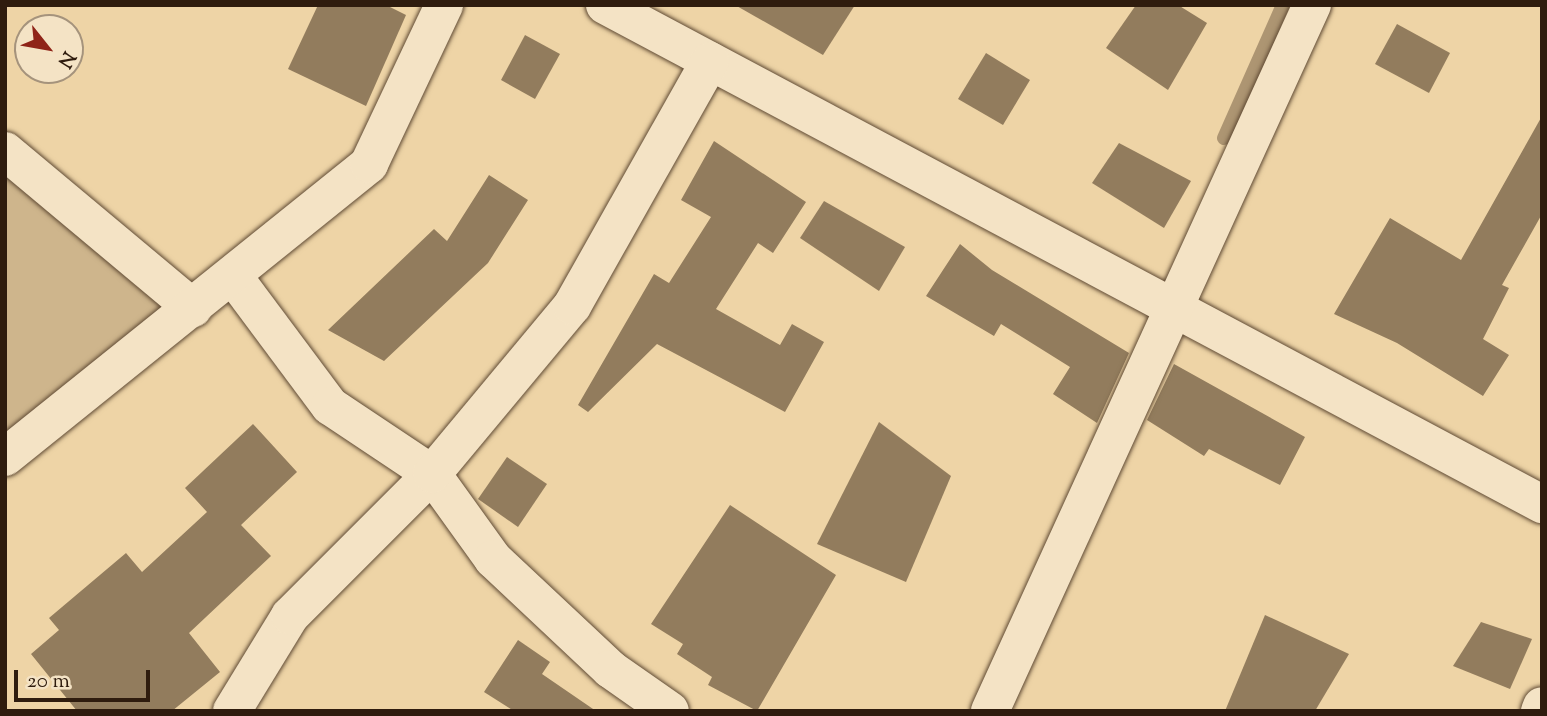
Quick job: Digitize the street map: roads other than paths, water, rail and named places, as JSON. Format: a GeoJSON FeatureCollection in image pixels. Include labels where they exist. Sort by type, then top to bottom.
{"type":"FeatureCollection","features":[{"type":"Feature","properties":{"kind":"street"},"geometry":{"type":"LineString","coordinates":[[5,457],[194,308],[369,164],[444,5]]}},
{"type":"Feature","properties":{"kind":"street"},"geometry":{"type":"LineString","coordinates":[[605,5],[1542,504]]}},
{"type":"Feature","properties":{"kind":"street"},"geometry":{"type":"LineString","coordinates":[[990,711],[1312,5]]}},
{"type":"Feature","properties":{"kind":"street"},"geometry":{"type":"LineString","coordinates":[[232,711],[290,616],[432,474],[572,306],[710,61]]}},
{"type":"Feature","properties":{"kind":"street"},"geometry":{"type":"LineString","coordinates":[[5,151],[194,308]]}},
{"type":"Feature","properties":{"kind":"street"},"geometry":{"type":"LineString","coordinates":[[233,276],[330,406],[432,474],[493,559],[610,669],[670,711]]}},
{"type":"Feature","properties":{"kind":"street"},"geometry":{"type":"LineString","coordinates":[[1540,711],[1542,706]]}},
{"type":"Feature","properties":{"kind":"waterway"},"geometry":{"type":"LineString","coordinates":[[1224,138],[1283,5]]}}]}
